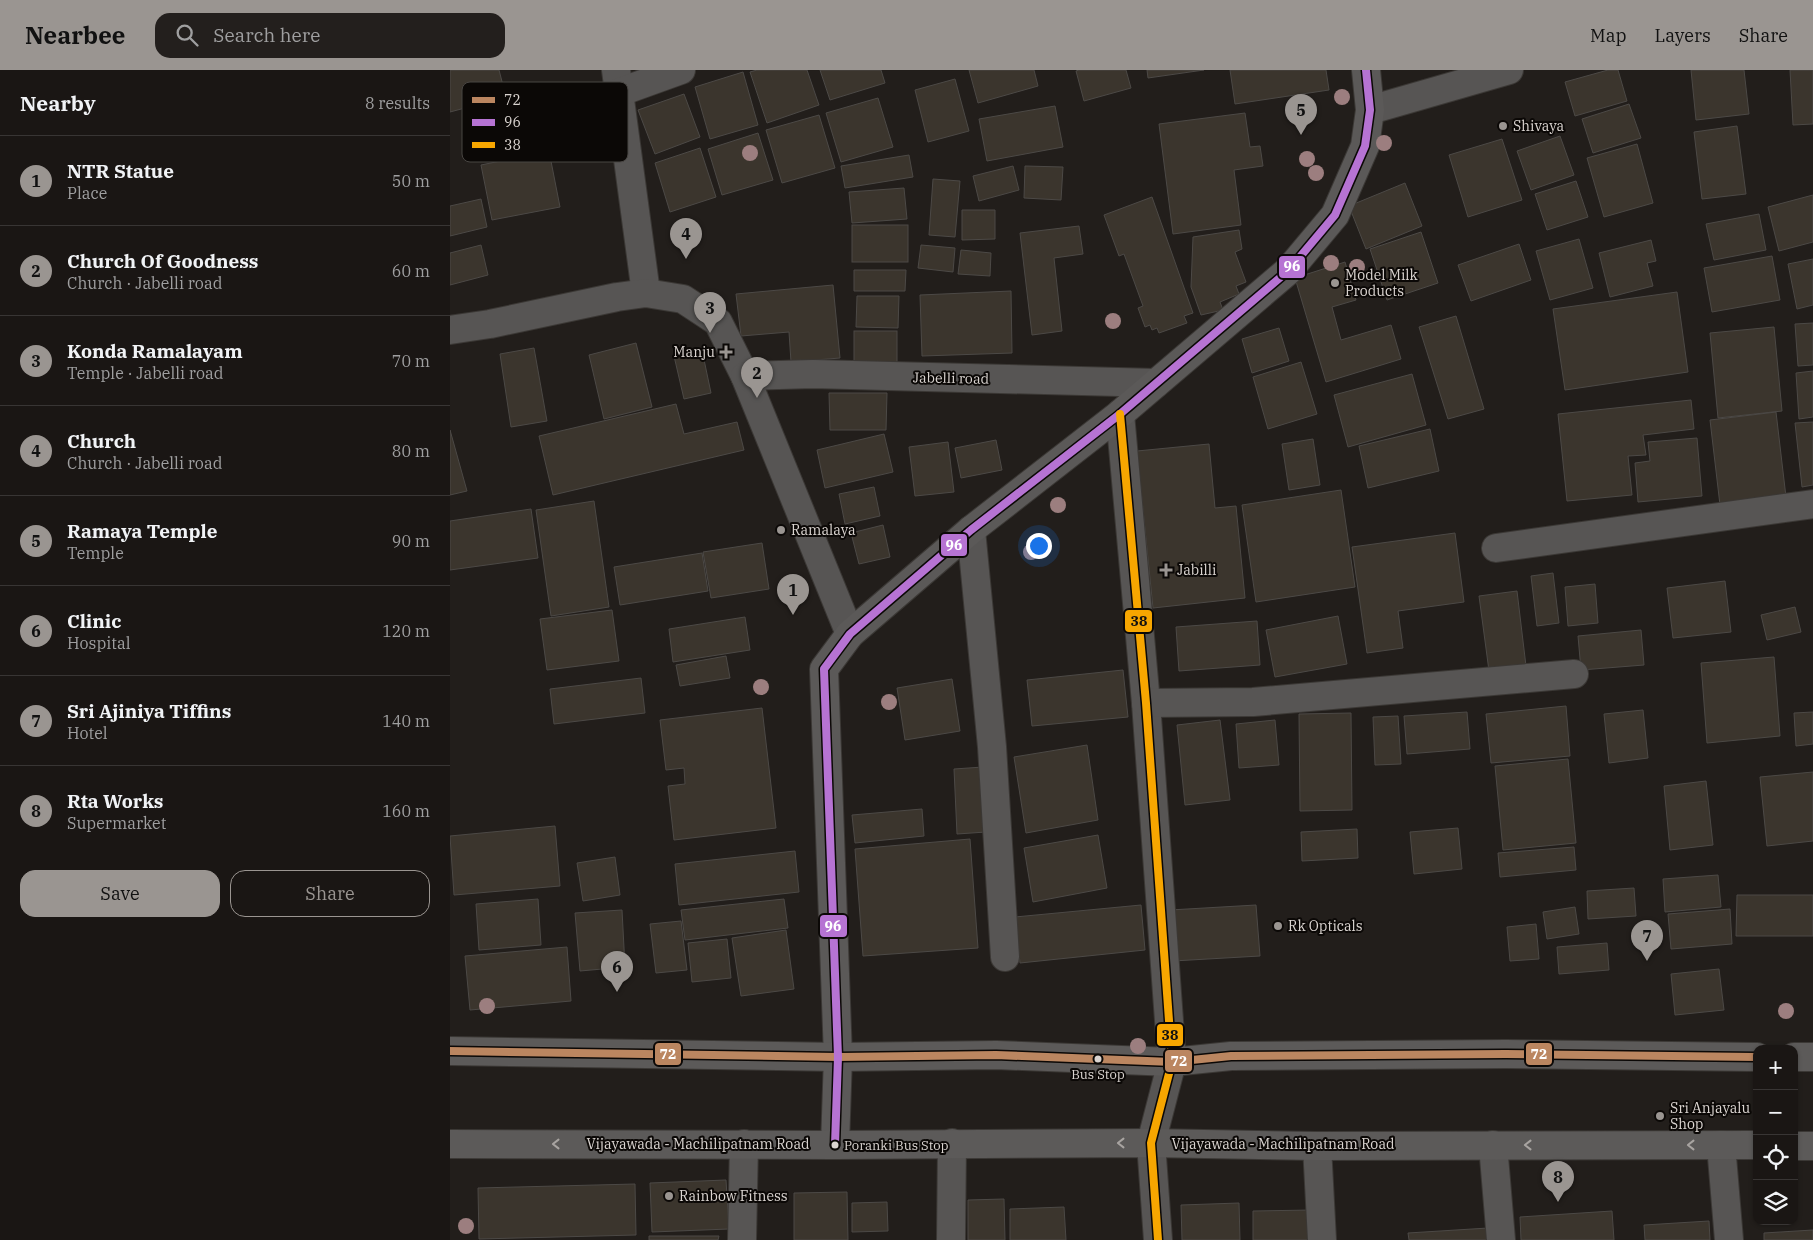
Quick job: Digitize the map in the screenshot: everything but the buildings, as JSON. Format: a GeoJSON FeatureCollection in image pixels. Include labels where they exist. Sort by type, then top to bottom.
{"type":"FeatureCollection","features":[{"type":"Feature","properties":{"kind":"highway"},"geometry":{"type":"LineString","coordinates":[[450,1051],[838,1057],[996,1055],[1172,1062],[1240,1056],[1516,1054],[1753,1057]]}},
{"type":"Feature","properties":{"kind":"highway"},"geometry":{"type":"LineString","coordinates":[[1798,1057],[1813,1057]]}},
{"type":"Feature","properties":{"kind":"highway","name":"Vijayawada - Machilipatnam Road"},"geometry":{"type":"LineString","coordinates":[[450,1144],[1151,1143],[1317,1146],[1753,1145]]}},
{"type":"Feature","properties":{"kind":"highway"},"geometry":{"type":"LineString","coordinates":[[1798,1146],[1813,1146]]}},
{"type":"Feature","properties":{"kind":"main road"},"geometry":{"type":"LineString","coordinates":[[836,1144],[838,1057],[824,669],[850,634],[971,530],[1120,414],[1289,270],[1335,216],[1365,146],[1370,110],[1366,70]]}},
{"type":"Feature","properties":{"kind":"street"},"geometry":{"type":"LineString","coordinates":[[618,81],[681,70]]}},
{"type":"Feature","properties":{"kind":"street"},"geometry":{"type":"LineString","coordinates":[[1370,110],[1509,70]]}},
{"type":"Feature","properties":{"kind":"street"},"geometry":{"type":"LineString","coordinates":[[628,157],[646,293]]}},
{"type":"Feature","properties":{"kind":"street"},"geometry":{"type":"LineString","coordinates":[[450,330],[646,293],[684,299],[718,322],[746,376],[850,634]]}},
{"type":"Feature","properties":{"kind":"street","name":"Jabelli road"},"geometry":{"type":"LineString","coordinates":[[746,376],[813,374],[1156,383]]}},
{"type":"Feature","properties":{"kind":"street"},"geometry":{"type":"LineString","coordinates":[[1120,414],[1146,703],[1172,1062],[1151,1143],[1158,1240]]}},
{"type":"Feature","properties":{"kind":"street"},"geometry":{"type":"LineString","coordinates":[[1496,548],[1813,504]]}},
{"type":"Feature","properties":{"kind":"street"},"geometry":{"type":"LineString","coordinates":[[971,530],[992,747],[1005,957]]}},
{"type":"Feature","properties":{"kind":"street"},"geometry":{"type":"LineString","coordinates":[[1146,703],[1253,702],[1574,674]]}},
{"type":"Feature","properties":{"kind":"street"},"geometry":{"type":"LineString","coordinates":[[951,1240],[952,1143]]}},
{"type":"Feature","properties":{"kind":"street"},"geometry":{"type":"LineString","coordinates":[[742,1240],[744,1144]]}},
{"type":"Feature","properties":{"kind":"street"},"geometry":{"type":"LineString","coordinates":[[1493,1145],[1501,1240]]}},
{"type":"Feature","properties":{"kind":"street"},"geometry":{"type":"LineString","coordinates":[[1721,1145],[1729,1240]]}},
{"type":"Feature","properties":{"kind":"street"},"geometry":{"type":"LineString","coordinates":[[1317,1146],[1322,1240]]}},
{"type":"Feature","properties":{"kind":"transit line","name":"96"},"geometry":{"type":"LineString","coordinates":[[835,1145],[838,1057],[824,669],[850,634],[971,530],[1120,414],[1289,270],[1335,215],[1365,146],[1370,110],[1366,70]]}},
{"type":"Feature","properties":{"kind":"transit line","name":"38"},"geometry":{"type":"LineString","coordinates":[[1120,414],[1146,703],[1172,1062],[1151,1143],[1158,1240]]}},
{"type":"Feature","properties":{"kind":"transit line","name":"72"},"geometry":{"type":"LineString","coordinates":[[450,1051],[838,1057],[996,1055],[1172,1062],[1231,1056],[1506,1054],[1753,1057]]}},
{"type":"Feature","properties":{"kind":"place","name":"Shivaya"},"geometry":{"type":"Point","coordinates":[1503,126]}},
{"type":"Feature","properties":{"kind":"place","name":"Ramaya Temple"},"geometry":{"type":"Point","coordinates":[1301,135]}},
{"type":"Feature","properties":{"kind":"place","name":"Church"},"geometry":{"type":"Point","coordinates":[686,259]}},
{"type":"Feature","properties":{"kind":"place","name":"Model Milk Products"},"geometry":{"type":"Point","coordinates":[1335,283]}},
{"type":"Feature","properties":{"kind":"place","name":"Konda Ramalayam"},"geometry":{"type":"Point","coordinates":[710,333]}},
{"type":"Feature","properties":{"kind":"place","name":"Manju"},"geometry":{"type":"Point","coordinates":[726,352]}},
{"type":"Feature","properties":{"kind":"place","name":"Church Of Goodness"},"geometry":{"type":"Point","coordinates":[757,398]}},
{"type":"Feature","properties":{"kind":"place","name":"Ramalaya"},"geometry":{"type":"Point","coordinates":[781,530]}},
{"type":"Feature","properties":{"kind":"place","name":"Jabilli"},"geometry":{"type":"Point","coordinates":[1166,570]}},
{"type":"Feature","properties":{"kind":"place","name":"NTR Statue"},"geometry":{"type":"Point","coordinates":[793,615]}},
{"type":"Feature","properties":{"kind":"place","name":"Rk Opticals"},"geometry":{"type":"Point","coordinates":[1278,926]}},
{"type":"Feature","properties":{"kind":"place","name":"Sri Ajiniya Tiffins"},"geometry":{"type":"Point","coordinates":[1647,961]}},
{"type":"Feature","properties":{"kind":"place","name":"Clinic"},"geometry":{"type":"Point","coordinates":[617,992]}},
{"type":"Feature","properties":{"kind":"place","name":"Bus Stop"},"geometry":{"type":"Point","coordinates":[1098,1059]}},
{"type":"Feature","properties":{"kind":"place","name":"Sri Anjayalu Shop"},"geometry":{"type":"Point","coordinates":[1660,1116]}},
{"type":"Feature","properties":{"kind":"place","name":"Poranki Bus Stop"},"geometry":{"type":"Point","coordinates":[835,1145]}},
{"type":"Feature","properties":{"kind":"place","name":"Rainbow Fitness"},"geometry":{"type":"Point","coordinates":[669,1196]}},
{"type":"Feature","properties":{"kind":"place","name":"Rta Works"},"geometry":{"type":"Point","coordinates":[1558,1202]}}]}
